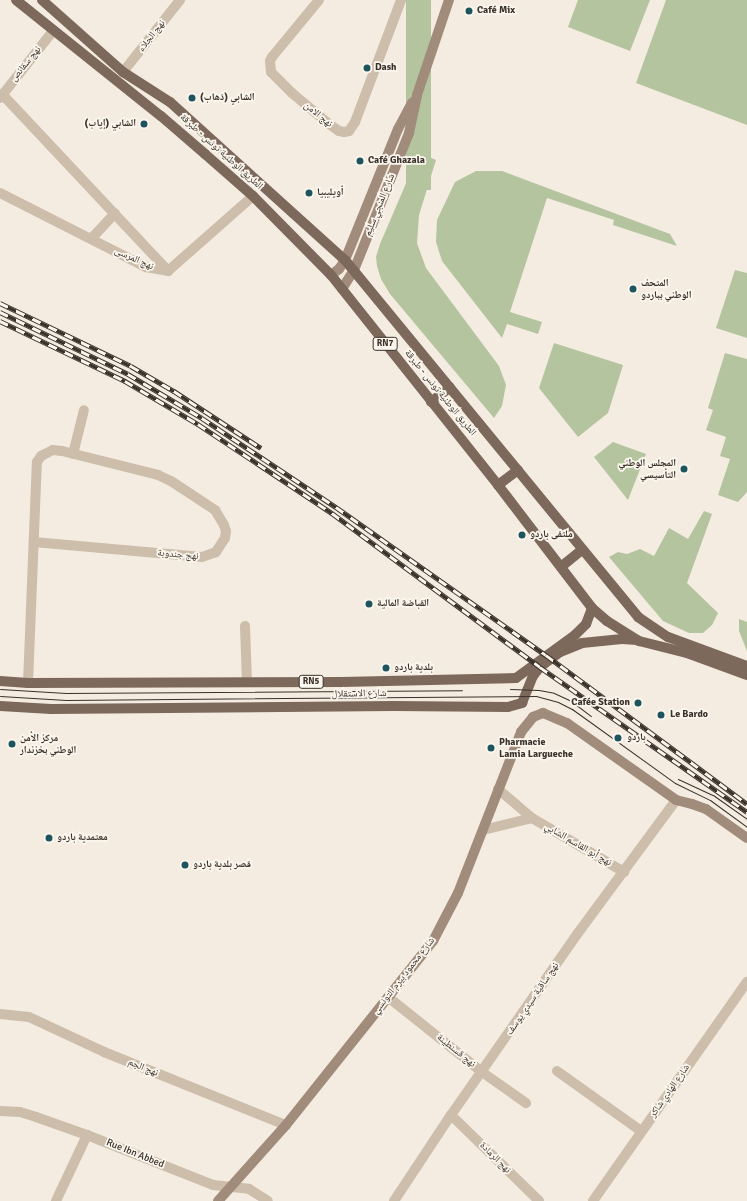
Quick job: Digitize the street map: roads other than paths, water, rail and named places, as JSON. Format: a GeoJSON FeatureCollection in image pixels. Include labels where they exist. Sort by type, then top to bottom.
{"type":"FeatureCollection","features":[{"type":"Feature","properties":{"kind":"main road","name":"الطريق الوطنية تونس - طبرقة"},"geometry":{"type":"LineString","coordinates":[[16,0],[161,116],[252,196],[331,275],[562,566],[592,608],[607,621],[639,641],[687,653],[747,675]]}},
{"type":"Feature","properties":{"kind":"main road","name":"الطريق الوطنية تونس - طبرقة"},"geometry":{"type":"LineString","coordinates":[[42,0],[123,72],[170,102],[345,260],[518,470],[627,606],[652,628],[668,637],[747,666]]}},
{"type":"Feature","properties":{"kind":"main road","name":"شارع المنجي سليم"},"geometry":{"type":"LineString","coordinates":[[342,289],[354,270],[409,133],[418,95],[449,0]]}},
{"type":"Feature","properties":{"kind":"main road","name":"شارع المنجي سليم"},"geometry":{"type":"LineString","coordinates":[[331,275],[339,269],[345,260],[398,129],[418,95]]}},
{"type":"Feature","properties":{"kind":"main road"},"geometry":{"type":"LineString","coordinates":[[431,402],[450,387]]}},
{"type":"Feature","properties":{"kind":"main road"},"geometry":{"type":"LineString","coordinates":[[498,485],[518,470]]}},
{"type":"Feature","properties":{"kind":"main road"},"geometry":{"type":"LineString","coordinates":[[562,566],[582,550]]}},
{"type":"Feature","properties":{"kind":"main road","name":"شارع الاستقلال"},"geometry":{"type":"LineString","coordinates":[[0,681],[28,683],[341,682],[516,678],[575,635],[586,624],[592,608]]}},
{"type":"Feature","properties":{"kind":"main road","name":"شارع الاستقلال"},"geometry":{"type":"LineString","coordinates":[[0,706],[51,709],[394,706],[508,707],[522,703],[533,676],[540,667],[560,652],[582,643],[622,639],[639,641]]}},
{"type":"Feature","properties":{"kind":"main road","name":"شارع محمود بيرم التونسي"},"geometry":{"type":"LineString","coordinates":[[218,1201],[286,1125],[433,941],[447,918],[483,830],[520,732],[533,717],[543,713],[568,723],[676,800]]}},
{"type":"Feature","properties":{"kind":"main road"},"geometry":{"type":"LineString","coordinates":[[676,800],[706,809],[747,838]]}},
{"type":"Feature","properties":{"kind":"street","name":"نهج الجلاء"},"geometry":{"type":"LineString","coordinates":[[123,72],[180,0]]}},
{"type":"Feature","properties":{"kind":"street","name":"نهج الامن"},"geometry":{"type":"LineString","coordinates":[[319,0],[272,56],[270,61],[271,72],[302,102],[339,131],[344,132],[349,131],[355,122],[401,0]]}},
{"type":"Feature","properties":{"kind":"street","name":"نهج سقانص"},"geometry":{"type":"LineString","coordinates":[[1,96],[53,31]]}},
{"type":"Feature","properties":{"kind":"street"},"geometry":{"type":"LineString","coordinates":[[1,96],[115,213],[168,271],[252,196]]}},
{"type":"Feature","properties":{"kind":"street","name":"نهج المرسى"},"geometry":{"type":"LineString","coordinates":[[0,193],[146,267],[168,271]]}},
{"type":"Feature","properties":{"kind":"street"},"geometry":{"type":"LineString","coordinates":[[91,239],[115,213]]}},
{"type":"Feature","properties":{"kind":"street"},"geometry":{"type":"LineString","coordinates":[[73,454],[84,410]]}},
{"type":"Feature","properties":{"kind":"street","name":"نهج جندوبة"},"geometry":{"type":"LineString","coordinates":[[28,683],[37,462],[41,456],[53,450],[144,471],[170,481],[215,510],[224,524],[225,538],[216,552],[202,557],[34,542]]}},
{"type":"Feature","properties":{"kind":"street"},"geometry":{"type":"LineString","coordinates":[[245,626],[247,682]]}},
{"type":"Feature","properties":{"kind":"street","name":"نهج أبو القاسم الشابي"},"geometry":{"type":"LineString","coordinates":[[498,789],[532,818],[624,872]]}},
{"type":"Feature","properties":{"kind":"street","name":"نهج ساقية سيدي يوسف"},"geometry":{"type":"LineString","coordinates":[[394,1201],[451,1115],[578,933],[676,800]]}},
{"type":"Feature","properties":{"kind":"street"},"geometry":{"type":"LineString","coordinates":[[483,830],[532,818]]}},
{"type":"Feature","properties":{"kind":"street","name":"شارع الهادي شاكر"},"geometry":{"type":"LineString","coordinates":[[593,1201],[747,982]]}},
{"type":"Feature","properties":{"kind":"street","name":"نهج قسنطينة"},"geometry":{"type":"LineString","coordinates":[[388,997],[482,1072],[526,1104]]}},
{"type":"Feature","properties":{"kind":"street","name":"نهج الجم"},"geometry":{"type":"LineString","coordinates":[[0,1014],[29,1017],[111,1055],[286,1125]]}},
{"type":"Feature","properties":{"kind":"street"},"geometry":{"type":"LineString","coordinates":[[557,1071],[641,1131]]}},
{"type":"Feature","properties":{"kind":"street","name":"Rue Ibn Abbed"},"geometry":{"type":"LineString","coordinates":[[0,1111],[20,1112],[87,1135],[213,1185],[248,1189],[268,1201]]}},
{"type":"Feature","properties":{"kind":"street","name":"نهج الرمادة"},"geometry":{"type":"LineString","coordinates":[[451,1115],[539,1201]]}},
{"type":"Feature","properties":{"kind":"street"},"geometry":{"type":"LineString","coordinates":[[56,1201],[87,1135]]}},
{"type":"Feature","properties":{"kind":"tram line"},"geometry":{"type":"LineString","coordinates":[[0,689],[66,693],[462,690]]}},
{"type":"Feature","properties":{"kind":"tram line"},"geometry":{"type":"LineString","coordinates":[[510,689],[539,690],[554,693],[571,701],[591,716]]}},
{"type":"Feature","properties":{"kind":"tram line"},"geometry":{"type":"LineString","coordinates":[[0,696],[66,700],[536,696],[558,702],[572,709],[675,783],[710,800],[747,827]]}},
{"type":"Feature","properties":{"kind":"tram line"},"geometry":{"type":"LineString","coordinates":[[678,779],[713,795],[747,819]]}},
{"type":"Feature","properties":{"kind":"railway"},"geometry":{"type":"LineString","coordinates":[[0,303],[131,366],[174,391],[261,448]]}},
{"type":"Feature","properties":{"kind":"railway"},"geometry":{"type":"LineString","coordinates":[[0,312],[128,374],[202,418],[336,507],[546,655],[747,804]]}},
{"type":"Feature","properties":{"kind":"railway"},"geometry":{"type":"LineString","coordinates":[[0,321],[125,381],[198,424],[332,513],[540,667],[747,812]]}},
{"type":"Feature","properties":{"kind":"place","name":"Café Mix"},"geometry":{"type":"Point","coordinates":[469,11]}},
{"type":"Feature","properties":{"kind":"place","name":"Dash"},"geometry":{"type":"Point","coordinates":[367,68]}},
{"type":"Feature","properties":{"kind":"place","name":"الشابي (ذهاب)"},"geometry":{"type":"Point","coordinates":[192,98]}},
{"type":"Feature","properties":{"kind":"place","name":"الشابي (إياب)"},"geometry":{"type":"Point","coordinates":[144,124]}},
{"type":"Feature","properties":{"kind":"place","name":"Café Ghazala"},"geometry":{"type":"Point","coordinates":[360,161]}},
{"type":"Feature","properties":{"kind":"place","name":"أويليبيا"},"geometry":{"type":"Point","coordinates":[309,193]}},
{"type":"Feature","properties":{"kind":"place","name":"المتحف الوطني بباردو"},"geometry":{"type":"Point","coordinates":[633,289]}},
{"type":"Feature","properties":{"kind":"place","name":"المجلس الوطني التأسيسي"},"geometry":{"type":"Point","coordinates":[684,469]}},
{"type":"Feature","properties":{"kind":"place","name":"ملتقى باردو"},"geometry":{"type":"Point","coordinates":[522,535]}},
{"type":"Feature","properties":{"kind":"place","name":"القباضة المالية"},"geometry":{"type":"Point","coordinates":[369,604]}},
{"type":"Feature","properties":{"kind":"place","name":"بلدية باردو"},"geometry":{"type":"Point","coordinates":[386,668]}},
{"type":"Feature","properties":{"kind":"place","name":"Cafée Station"},"geometry":{"type":"Point","coordinates":[638,703]}},
{"type":"Feature","properties":{"kind":"place","name":"Le Bardo"},"geometry":{"type":"Point","coordinates":[661,715]}},
{"type":"Feature","properties":{"kind":"place","name":"باردو"},"geometry":{"type":"Point","coordinates":[618,738]}},
{"type":"Feature","properties":{"kind":"place","name":"مركز الأمن الوطني بخزندار"},"geometry":{"type":"Point","coordinates":[12,744]}},
{"type":"Feature","properties":{"kind":"place","name":"Pharmacie Lamia Largueche"},"geometry":{"type":"Point","coordinates":[491,748]}},
{"type":"Feature","properties":{"kind":"place","name":"معتمدية باردو"},"geometry":{"type":"Point","coordinates":[49,838]}},
{"type":"Feature","properties":{"kind":"place","name":"قصر بلدية باردو"},"geometry":{"type":"Point","coordinates":[185,865]}}]}
